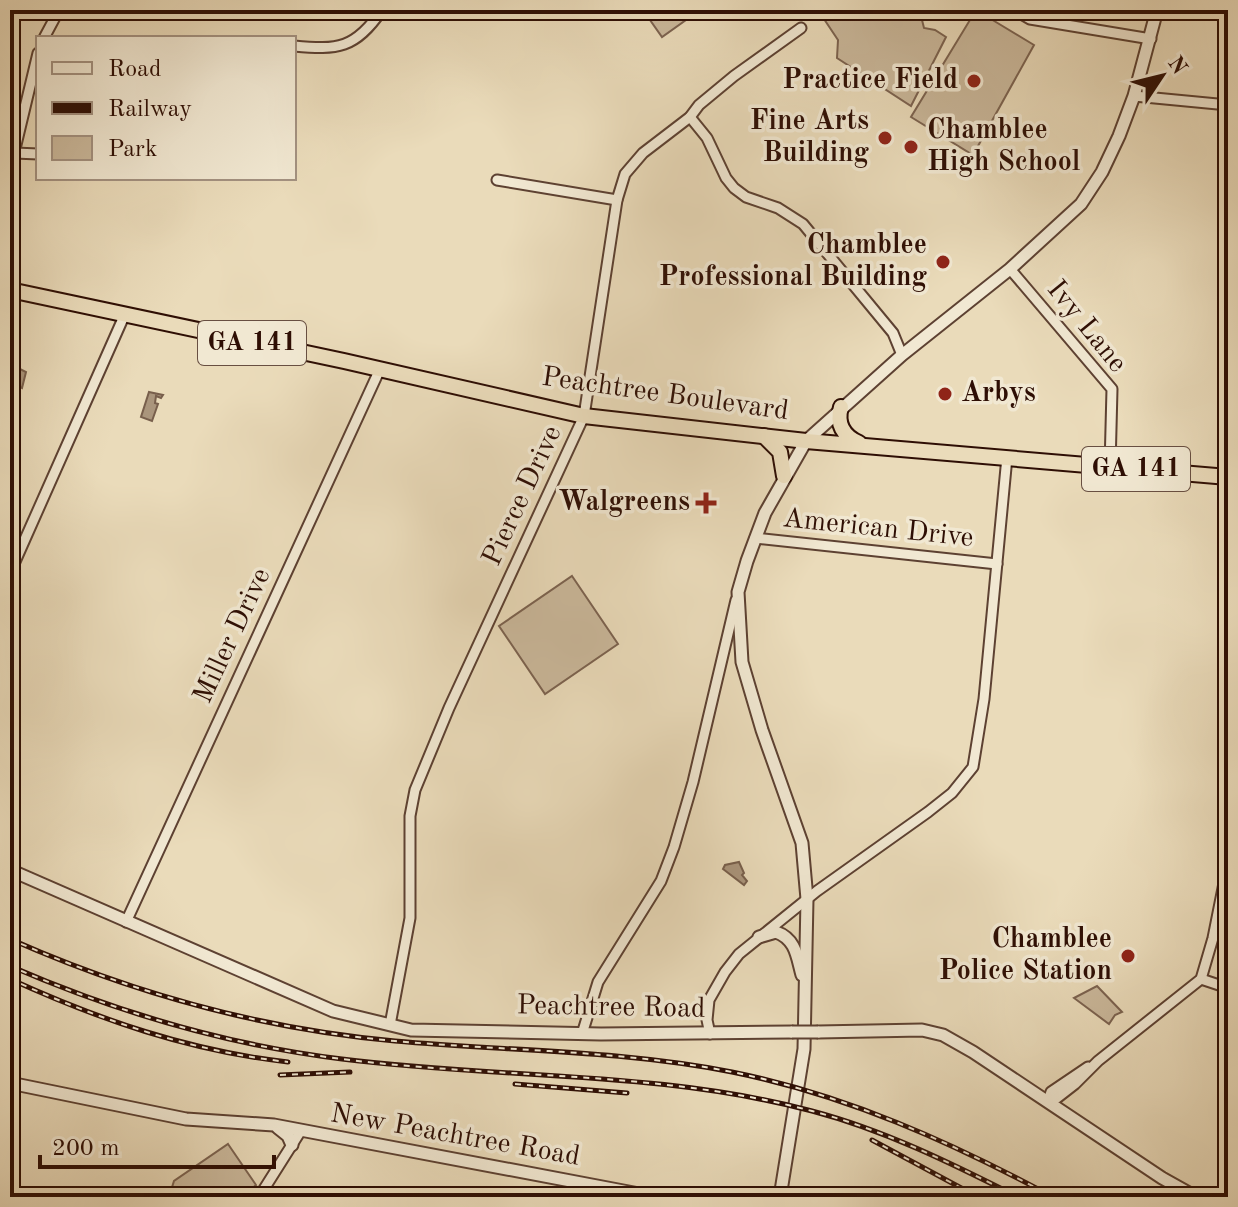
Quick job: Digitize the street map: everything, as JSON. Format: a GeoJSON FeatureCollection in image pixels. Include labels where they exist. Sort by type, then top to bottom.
{"type":"FeatureCollection","features":[{"type":"Feature","properties":{"kind":"highway","name":"Peachtree Boulevard"},"geometry":{"type":"LineString","coordinates":[[10,290],[584,416],[806,441],[1228,477]]}},
{"type":"Feature","properties":{"kind":"highway"},"geometry":{"type":"LineString","coordinates":[[841,407],[839,425],[855,442],[867,446]]}},
{"type":"Feature","properties":{"kind":"highway"},"geometry":{"type":"LineString","coordinates":[[763,435],[780,452],[784,476]]}},
{"type":"Feature","properties":{"kind":"street"},"geometry":{"type":"LineString","coordinates":[[45,36],[59,10]]}},
{"type":"Feature","properties":{"kind":"street"},"geometry":{"type":"LineString","coordinates":[[296,46],[331,49],[348,44],[368,30],[382,10]]}},
{"type":"Feature","properties":{"kind":"street"},"geometry":{"type":"LineString","coordinates":[[1014,10],[1030,19],[1151,39]]}},
{"type":"Feature","properties":{"kind":"street"},"geometry":{"type":"LineString","coordinates":[[582,1034],[598,982],[661,881],[674,847],[693,782],[738,592],[755,538],[784,476],[806,441],[841,407],[907,350],[1010,269],[1081,204],[1102,172],[1134,96],[1157,10]]}},
{"type":"Feature","properties":{"kind":"street","name":"Pierce Drive"},"geometry":{"type":"LineString","coordinates":[[390,1025],[410,918],[410,816],[415,790],[449,708],[584,416],[617,200],[625,174],[654,144],[690,117],[714,91],[801,28]]}},
{"type":"Feature","properties":{"kind":"street"},"geometry":{"type":"LineString","coordinates":[[10,170],[36,62]]}},
{"type":"Feature","properties":{"kind":"street"},"geometry":{"type":"LineString","coordinates":[[1134,96],[1228,105]]}},
{"type":"Feature","properties":{"kind":"street"},"geometry":{"type":"LineString","coordinates":[[690,117],[707,138],[734,188],[746,197],[778,208],[803,224],[907,350]]}},
{"type":"Feature","properties":{"kind":"street"},"geometry":{"type":"LineString","coordinates":[[15,153],[36,154]]}},
{"type":"Feature","properties":{"kind":"street"},"geometry":{"type":"LineString","coordinates":[[497,180],[617,200]]}},
{"type":"Feature","properties":{"kind":"street","name":"Ivy Lane"},"geometry":{"type":"LineString","coordinates":[[1010,269],[1112,389],[1110,467]]}},
{"type":"Feature","properties":{"kind":"street"},"geometry":{"type":"LineString","coordinates":[[10,573],[125,314]]}},
{"type":"Feature","properties":{"kind":"street","name":"Miller Drive"},"geometry":{"type":"LineString","coordinates":[[126,922],[380,369]]}},
{"type":"Feature","properties":{"kind":"street"},"geometry":{"type":"LineString","coordinates":[[710,1034],[707,1008],[713,991],[735,959],[807,899],[952,793],[973,767],[984,699],[1007,457]]}},
{"type":"Feature","properties":{"kind":"street","name":"American Drive"},"geometry":{"type":"LineString","coordinates":[[755,538],[997,564]]}},
{"type":"Feature","properties":{"kind":"street"},"geometry":{"type":"LineString","coordinates":[[738,592],[742,662],[762,730],[802,843],[807,899],[804,1049],[780,1197]]}},
{"type":"Feature","properties":{"kind":"street"},"geometry":{"type":"LineString","coordinates":[[1048,1101],[1051,1092],[1098,1061],[1201,979],[1228,863]]}},
{"type":"Feature","properties":{"kind":"street","name":"Peachtree Road"},"geometry":{"type":"LineString","coordinates":[[10,870],[333,1011],[411,1030],[582,1034],[914,1030],[939,1034],[973,1052],[1162,1178],[1196,1197]]}},
{"type":"Feature","properties":{"kind":"street"},"geometry":{"type":"LineString","coordinates":[[759,937],[776,932],[789,939],[795,947],[805,991]]}},
{"type":"Feature","properties":{"kind":"street"},"geometry":{"type":"LineString","coordinates":[[1201,979],[1228,988]]}},
{"type":"Feature","properties":{"kind":"street","name":"New Peachtree Road"},"geometry":{"type":"LineString","coordinates":[[12,1086],[186,1119],[274,1125],[655,1197]]}},
{"type":"Feature","properties":{"kind":"street"},"geometry":{"type":"LineString","coordinates":[[274,1125],[288,1136],[292,1145]]}},
{"type":"Feature","properties":{"kind":"street"},"geometry":{"type":"LineString","coordinates":[[259,1197],[300,1132]]}},
{"type":"Feature","properties":{"kind":"street"},"geometry":{"type":"LineString","coordinates":[[772,1197],[782,1182]]}},
{"type":"Feature","properties":{"kind":"green space"},"geometry":{"type":"Polygon","coordinates":[[[643,10],[700,10],[662,37],[643,10]]]}},
{"type":"Feature","properties":{"kind":"green space"},"geometry":{"type":"Polygon","coordinates":[[[818,10],[922,10],[924,28],[946,37],[911,106],[837,58],[838,40],[818,10]]]}},
{"type":"Feature","properties":{"kind":"green space","name":"Practice Field"},"geometry":{"type":"Polygon","coordinates":[[[976,10],[1034,45],[973,155],[911,117],[976,10]]]}},
{"type":"Feature","properties":{"kind":"green space"},"geometry":{"type":"Polygon","coordinates":[[[572,576],[618,644],[545,694],[499,626],[572,576]]]}},
{"type":"Feature","properties":{"kind":"green space"},"geometry":{"type":"Polygon","coordinates":[[[1097,986],[1122,1012],[1115,1015],[1109,1024],[1074,998],[1097,986]]]}},
{"type":"Feature","properties":{"kind":"green space"},"geometry":{"type":"Polygon","coordinates":[[[228,1144],[256,1185],[243,1197],[169,1197],[174,1181],[228,1144]]]}},
{"type":"Feature","properties":{"kind":"shaded area"},"geometry":{"type":"Polygon","coordinates":[[[12,365],[26,372],[22,388],[10,382],[12,365]]]}},
{"type":"Feature","properties":{"kind":"shaded area"},"geometry":{"type":"Polygon","coordinates":[[[149,392],[163,395],[161,398],[156,396],[155,403],[158,404],[152,421],[141,417],[149,392]]]}},
{"type":"Feature","properties":{"kind":"shaded area"},"geometry":{"type":"Polygon","coordinates":[[[739,862],[747,881],[744,885],[723,869],[725,865],[739,862]]]}},
{"type":"Feature","properties":{"kind":"railway"},"geometry":{"type":"LineString","coordinates":[[10,939],[150,992],[296,1028],[395,1041],[648,1059],[774,1082],[897,1122],[1053,1197]]}},
{"type":"Feature","properties":{"kind":"railway"},"geometry":{"type":"LineString","coordinates":[[10,966],[131,1012],[214,1036],[299,1053],[401,1065],[696,1088],[812,1111],[891,1138],[1018,1197]]}},
{"type":"Feature","properties":{"kind":"railway"},"geometry":{"type":"LineString","coordinates":[[10,979],[146,1032],[216,1050],[288,1062]]}},
{"type":"Feature","properties":{"kind":"railway"},"geometry":{"type":"LineString","coordinates":[[280,1075],[350,1072]]}},
{"type":"Feature","properties":{"kind":"railway"},"geometry":{"type":"LineString","coordinates":[[515,1084],[627,1093]]}},
{"type":"Feature","properties":{"kind":"railway"},"geometry":{"type":"LineString","coordinates":[[872,1140],[978,1197]]}},
{"type":"Feature","properties":{"kind":"place","name":"Practice Field"},"geometry":{"type":"Point","coordinates":[974,81]}},
{"type":"Feature","properties":{"kind":"place","name":"Fine Arts Building"},"geometry":{"type":"Point","coordinates":[885,138]}},
{"type":"Feature","properties":{"kind":"place","name":"Chamblee High School"},"geometry":{"type":"Point","coordinates":[911,147]}},
{"type":"Feature","properties":{"kind":"place","name":"Chamblee Professional Building"},"geometry":{"type":"Point","coordinates":[943,262]}},
{"type":"Feature","properties":{"kind":"place","name":"Arbys"},"geometry":{"type":"Point","coordinates":[945,394]}},
{"type":"Feature","properties":{"kind":"place","name":"Walgreens"},"geometry":{"type":"Point","coordinates":[706,503]}},
{"type":"Feature","properties":{"kind":"place","name":"Chamblee Police Station"},"geometry":{"type":"Point","coordinates":[1128,956]}}]}
